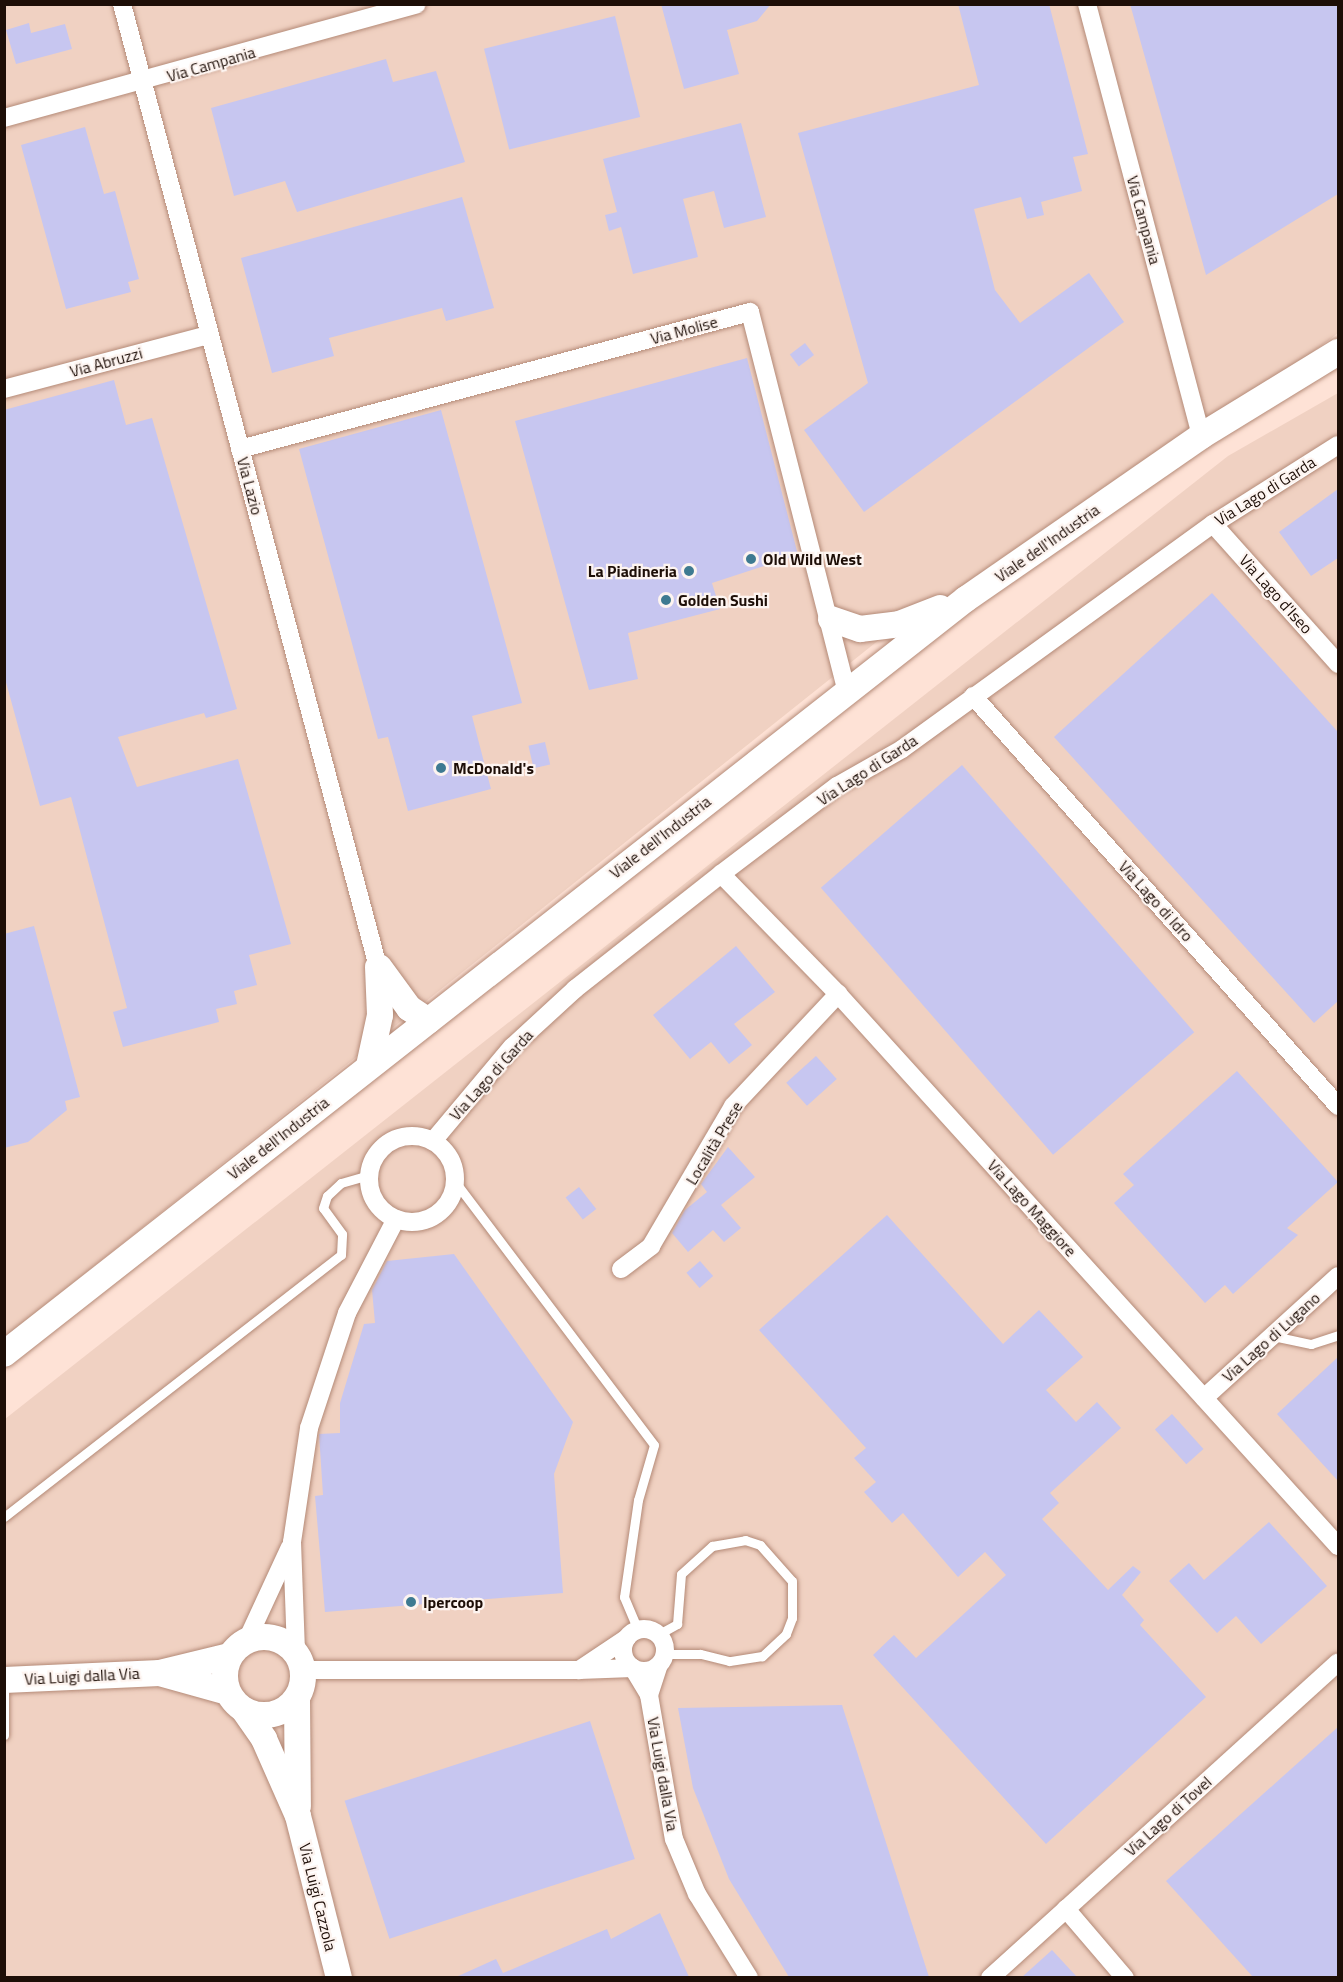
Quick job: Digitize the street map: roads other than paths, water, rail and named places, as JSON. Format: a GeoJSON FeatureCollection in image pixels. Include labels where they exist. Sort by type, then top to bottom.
{"type":"FeatureCollection","features":[{"type":"Feature","properties":{"kind":"main road","name":"Viale dell'Industria"},"geometry":{"type":"LineString","coordinates":[[4,1354],[966,599],[1201,436],[1338,352]]}},
{"type":"Feature","properties":{"kind":"main road"},"geometry":{"type":"LineString","coordinates":[[831,619],[860,629],[899,624],[966,599]]}},
{"type":"Feature","properties":{"kind":"main road"},"geometry":{"type":"LineString","coordinates":[[378,967],[409,1008],[428,1021]]}},
{"type":"Feature","properties":{"kind":"main road"},"geometry":{"type":"LineString","coordinates":[[369,1066],[380,1015],[378,967]]}},
{"type":"Feature","properties":{"kind":"main road"},"geometry":{"type":"LineString","coordinates":[[268,1636],[300,1661],[297,1699],[273,1714],[236,1701],[238,1648],[268,1636]]}},
{"type":"Feature","properties":{"kind":"main road","name":"Via Luigi dalla Via"},"geometry":{"type":"LineString","coordinates":[[4,1680],[160,1673],[238,1648]]}},
{"type":"Feature","properties":{"kind":"main road","name":"Via Luigi dalla Via"},"geometry":{"type":"LineString","coordinates":[[160,1673],[236,1701]]}},
{"type":"Feature","properties":{"kind":"main road","name":"Via Luigi Cazzola"},"geometry":{"type":"LineString","coordinates":[[297,1699],[298,1816]]}},
{"type":"Feature","properties":{"kind":"main road","name":"Via Luigi Cazzola"},"geometry":{"type":"LineString","coordinates":[[236,1701],[264,1739],[298,1816],[339,1977]]}},
{"type":"Feature","properties":{"kind":"street","name":"Via Lazio"},"geometry":{"type":"LineString","coordinates":[[122,4],[208,335],[378,967]]}},
{"type":"Feature","properties":{"kind":"street","name":"Via Campania"},"geometry":{"type":"LineString","coordinates":[[4,118],[143,84],[417,4]]}},
{"type":"Feature","properties":{"kind":"street","name":"Via Campania"},"geometry":{"type":"LineString","coordinates":[[1087,4],[1201,436]]}},
{"type":"Feature","properties":{"kind":"street","name":"Via Molise"},"geometry":{"type":"LineString","coordinates":[[240,449],[750,312],[831,619],[847,692]]}},
{"type":"Feature","properties":{"kind":"street","name":"Via Abruzzi"},"geometry":{"type":"LineString","coordinates":[[4,389],[208,335]]}},
{"type":"Feature","properties":{"kind":"street","name":"Via Lago di Garda"},"geometry":{"type":"LineString","coordinates":[[434,1141],[520,1040],[574,989],[721,874],[837,786],[902,749],[1213,524],[1338,445]]}},
{"type":"Feature","properties":{"kind":"street","name":"Via Lago d'Iseo"},"geometry":{"type":"LineString","coordinates":[[1213,524],[1338,664]]}},
{"type":"Feature","properties":{"kind":"street","name":"Via Lago di Idro"},"geometry":{"type":"LineString","coordinates":[[973,696],[1338,1106]]}},
{"type":"Feature","properties":{"kind":"street","name":"Via Lago Maggiore"},"geometry":{"type":"LineString","coordinates":[[721,874],[838,994],[1338,1546]]}},
{"type":"Feature","properties":{"kind":"street","name":"Località Prese"},"geometry":{"type":"LineString","coordinates":[[621,1269],[651,1246],[734,1106],[838,994]]}},
{"type":"Feature","properties":{"kind":"street"},"geometry":{"type":"LineString","coordinates":[[413,1136],[434,1141],[451,1159],[456,1183],[452,1197],[434,1217],[396,1219],[375,1201],[369,1174],[373,1161],[393,1141],[413,1136]]}},
{"type":"Feature","properties":{"kind":"street"},"geometry":{"type":"LineString","coordinates":[[396,1219],[347,1313],[309,1428],[292,1542],[300,1661],[579,1670],[633,1668],[662,1660]]}},
{"type":"Feature","properties":{"kind":"street","name":"Via Lago di Lugano"},"geometry":{"type":"LineString","coordinates":[[1204,1398],[1338,1276]]}},
{"type":"Feature","properties":{"kind":"street"},"geometry":{"type":"LineString","coordinates":[[238,1648],[292,1542]]}},
{"type":"Feature","properties":{"kind":"street"},"geometry":{"type":"LineString","coordinates":[[632,1634],[623,1651],[649,1695]]}},
{"type":"Feature","properties":{"kind":"street"},"geometry":{"type":"LineString","coordinates":[[579,1670],[632,1634],[658,1634],[662,1660],[649,1695]]}},
{"type":"Feature","properties":{"kind":"street","name":"Via Lago di Tovel"},"geometry":{"type":"LineString","coordinates":[[990,1977],[1338,1662]]}},
{"type":"Feature","properties":{"kind":"street","name":"Via Luigi dalla Via"},"geometry":{"type":"LineString","coordinates":[[649,1695],[674,1839],[697,1894],[749,1977]]}},
{"type":"Feature","properties":{"kind":"street"},"geometry":{"type":"LineString","coordinates":[[1066,1909],[1125,1977]]}},
{"type":"Feature","properties":{"kind":"lane"},"geometry":{"type":"LineString","coordinates":[[4,1517],[341,1255],[342,1234],[323,1208],[327,1196],[340,1183],[369,1174]]}},
{"type":"Feature","properties":{"kind":"lane"},"geometry":{"type":"LineString","coordinates":[[456,1183],[654,1445],[638,1500],[624,1597],[632,1634]]}},
{"type":"Feature","properties":{"kind":"lane"},"geometry":{"type":"LineString","coordinates":[[1273,1336],[1311,1344],[1338,1335]]}},
{"type":"Feature","properties":{"kind":"lane"},"geometry":{"type":"LineString","coordinates":[[658,1634],[677,1624],[681,1574],[712,1546],[745,1540],[760,1545],[792,1581],[796,1601],[786,1634],[762,1656],[729,1661],[700,1654],[662,1660]]}},
{"type":"Feature","properties":{"kind":"lane"},"geometry":{"type":"LineString","coordinates":[[4,1693],[4,1735]]}},
{"type":"Feature","properties":{"kind":"place","name":"Old Wild West"},"geometry":{"type":"Point","coordinates":[751,559]}},
{"type":"Feature","properties":{"kind":"place","name":"La Piadineria"},"geometry":{"type":"Point","coordinates":[689,571]}},
{"type":"Feature","properties":{"kind":"place","name":"Golden Sushi"},"geometry":{"type":"Point","coordinates":[666,600]}},
{"type":"Feature","properties":{"kind":"place","name":"McDonald's"},"geometry":{"type":"Point","coordinates":[441,768]}},
{"type":"Feature","properties":{"kind":"place","name":"Ipercoop"},"geometry":{"type":"Point","coordinates":[411,1602]}}]}
